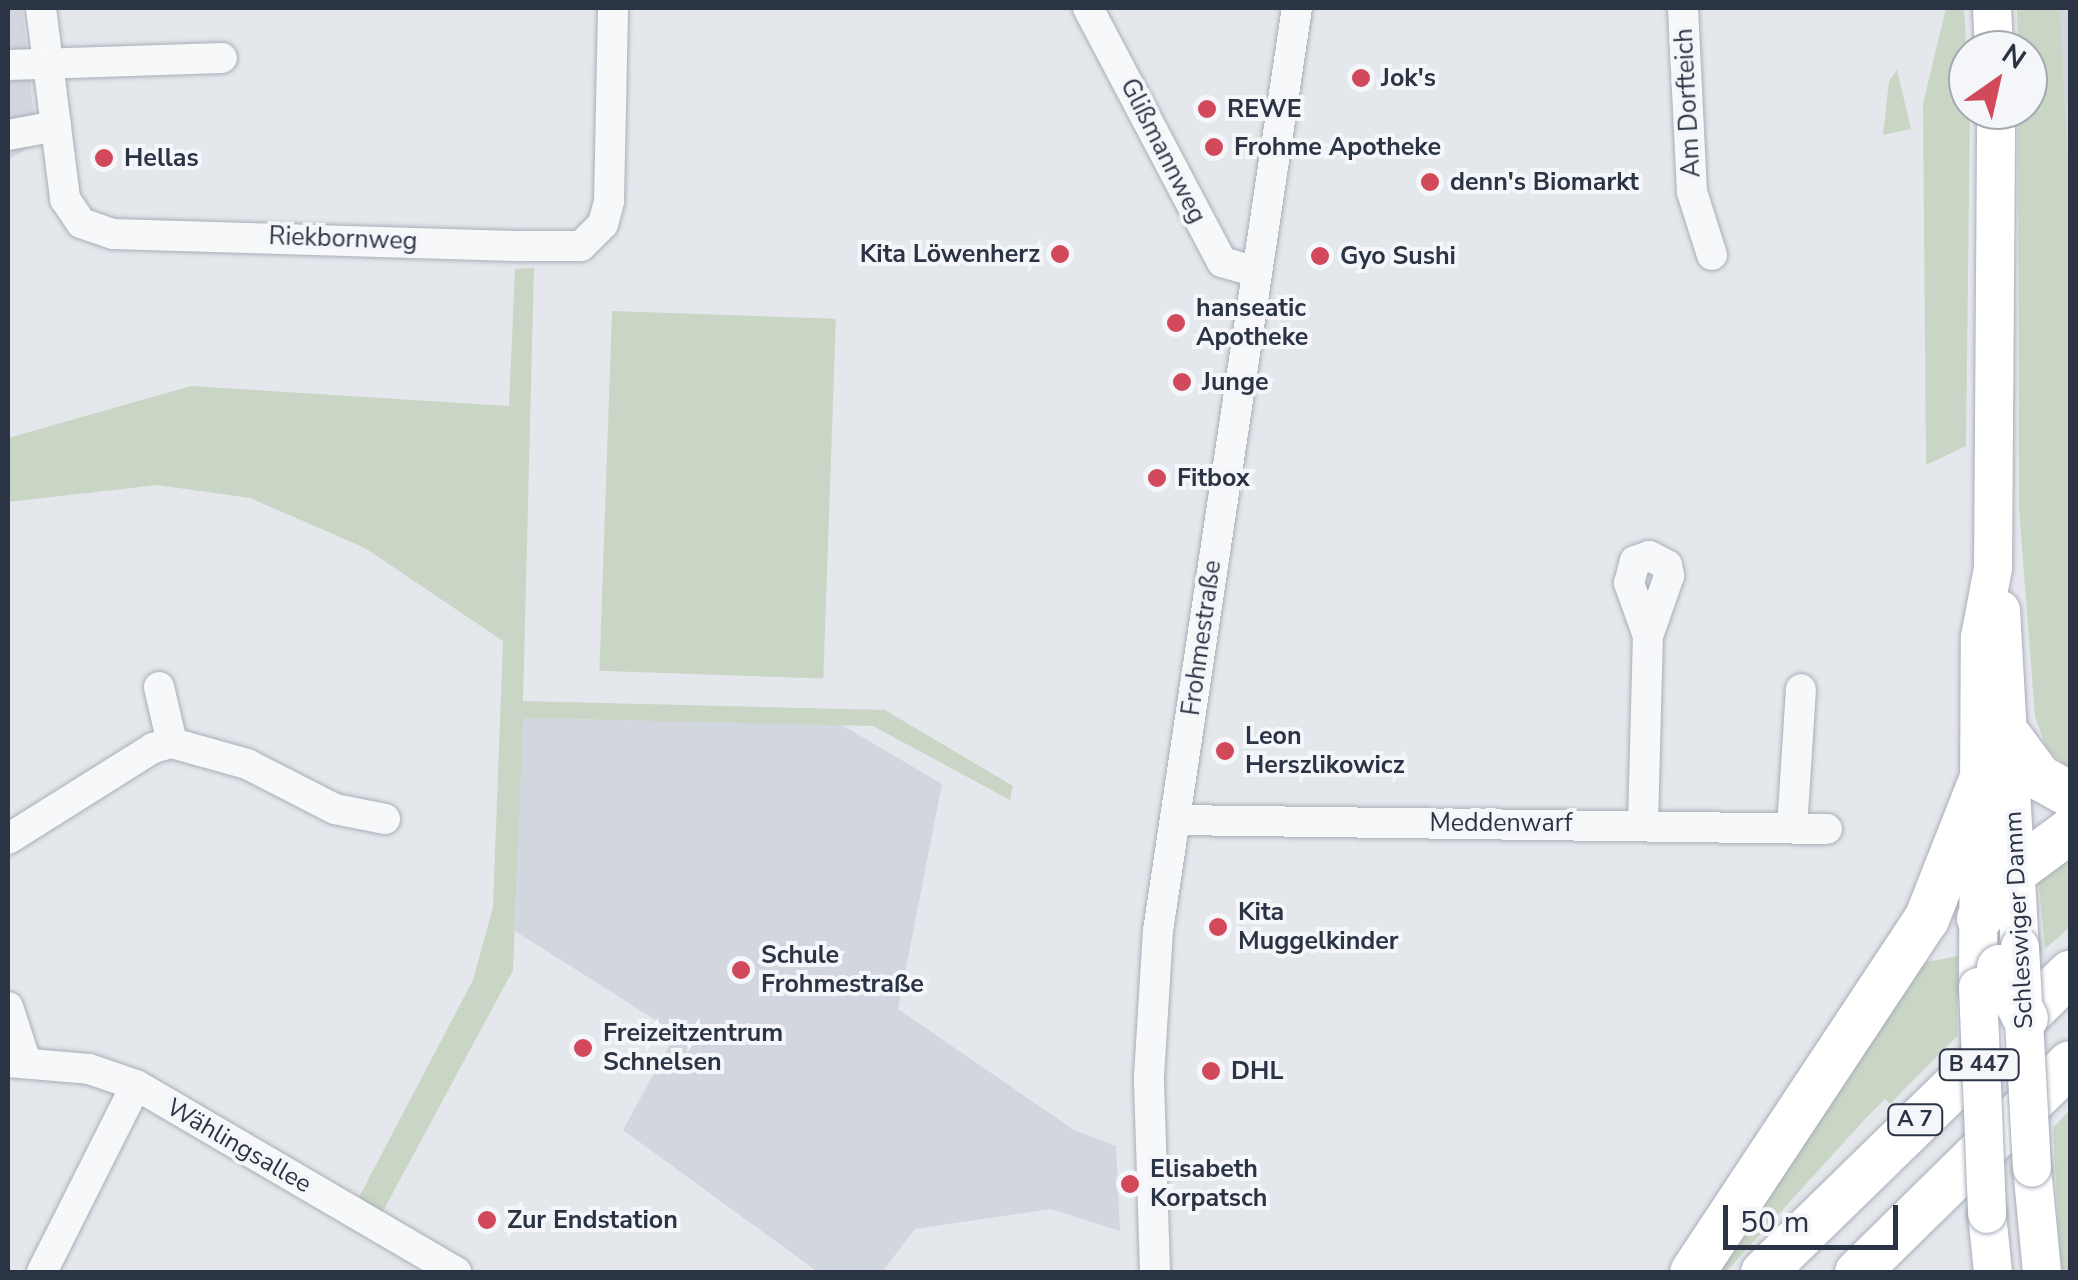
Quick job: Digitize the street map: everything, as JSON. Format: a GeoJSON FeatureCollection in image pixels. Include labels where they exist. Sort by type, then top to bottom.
{"type":"FeatureCollection","features":[{"type":"Feature","properties":{"kind":"highway"},"geometry":{"type":"LineString","coordinates":[[2010,738],[2039,777],[2070,794]]}},
{"type":"Feature","properties":{"kind":"highway"},"geometry":{"type":"LineString","coordinates":[[1692,1272],[1904,955],[1934,900],[1980,782]]}},
{"type":"Feature","properties":{"kind":"highway"},"geometry":{"type":"LineString","coordinates":[[2026,1018],[1991,954],[1994,890],[2015,869],[2070,830]]}},
{"type":"Feature","properties":{"kind":"highway"},"geometry":{"type":"LineString","coordinates":[[1904,955],[1934,938],[1991,954]]}},
{"type":"Feature","properties":{"kind":"highway","name":"A 7"},"geometry":{"type":"LineString","coordinates":[[1762,1272],[2070,972]]}},
{"type":"Feature","properties":{"kind":"highway","name":"A 7"},"geometry":{"type":"LineString","coordinates":[[1858,1272],[2070,1064]]}},
{"type":"Feature","properties":{"kind":"main road","name":"Schleswiger Damm"},"geometry":{"type":"LineString","coordinates":[[1993,1272],[1987,1214],[1991,954],[1980,782],[1980,637],[1993,568],[1996,130]]}},
{"type":"Feature","properties":{"kind":"main road","name":"Schleswiger Damm"},"geometry":{"type":"LineString","coordinates":[[1993,568],[2005,632],[2015,869]]}},
{"type":"Feature","properties":{"kind":"main road","name":"Schleswiger Damm"},"geometry":{"type":"LineString","coordinates":[[2026,1018],[2032,1168],[2042,1272]]}},
{"type":"Feature","properties":{"kind":"street","name":"Riekbornweg"},"geometry":{"type":"LineString","coordinates":[[41,8],[65,199],[81,223],[113,234],[581,246],[603,224],[610,201],[613,8]]}},
{"type":"Feature","properties":{"kind":"street","name":"Glißmannweg"},"geometry":{"type":"LineString","coordinates":[[1088,8],[1222,262],[1257,272]]}},
{"type":"Feature","properties":{"kind":"street","name":"Frohmestraße"},"geometry":{"type":"LineString","coordinates":[[1155,1272],[1152,989],[1297,8]]}},
{"type":"Feature","properties":{"kind":"street","name":"Am Dorfteich"},"geometry":{"type":"LineString","coordinates":[[1683,8],[1692,192],[1712,255]]}},
{"type":"Feature","properties":{"kind":"street"},"geometry":{"type":"LineString","coordinates":[[8,66],[48,68],[222,58]]}},
{"type":"Feature","properties":{"kind":"street"},"geometry":{"type":"LineString","coordinates":[[8,135],[56,126]]}},
{"type":"Feature","properties":{"kind":"street"},"geometry":{"type":"LineString","coordinates":[[1643,824],[1648,636]]}},
{"type":"Feature","properties":{"kind":"street"},"geometry":{"type":"LineString","coordinates":[[159,687],[172,743]]}},
{"type":"Feature","properties":{"kind":"street"},"geometry":{"type":"LineString","coordinates":[[1792,828],[1801,689]]}},
{"type":"Feature","properties":{"kind":"street"},"geometry":{"type":"LineString","coordinates":[[8,838],[153,748],[172,743],[248,764],[335,809],[386,819]]}},
{"type":"Feature","properties":{"kind":"street","name":"Meddenwarf"},"geometry":{"type":"LineString","coordinates":[[1175,820],[1827,829]]}},
{"type":"Feature","properties":{"kind":"street"},"geometry":{"type":"LineString","coordinates":[[8,1007],[17,1062]]}},
{"type":"Feature","properties":{"kind":"street","name":"Wählingsallee"},"geometry":{"type":"LineString","coordinates":[[17,1062],[89,1070],[136,1086],[456,1272]]}},
{"type":"Feature","properties":{"kind":"street"},"geometry":{"type":"LineString","coordinates":[[42,1272],[136,1086]]}},
{"type":"Feature","properties":{"kind":"shaded area"},"geometry":{"type":"Polygon","coordinates":[[[8,8],[22,8],[37,143],[8,160],[8,8]]]}},
{"type":"Feature","properties":{"kind":"shaded area"},"geometry":{"type":"Polygon","coordinates":[[[2060,8],[2070,8],[2070,197],[2060,8]]]}},
{"type":"Feature","properties":{"kind":"shaded area","name":"Schule Frohmestraße"},"geometry":{"type":"Polygon","coordinates":[[[522,718],[842,725],[942,784],[898,1009],[1074,1130],[1116,1146],[1120,1231],[1051,1209],[915,1229],[882,1272],[818,1272],[623,1130],[676,1033],[515,931],[522,718]]]}},
{"type":"Feature","properties":{"kind":"green space"},"geometry":{"type":"Polygon","coordinates":[[[1946,8],[1964,8],[1965,30],[1948,30],[1948,130],[1970,130],[1966,446],[1926,465],[1923,104],[1946,8]]]}},
{"type":"Feature","properties":{"kind":"green space"},"geometry":{"type":"Polygon","coordinates":[[[2017,8],[2060,8],[2070,198],[2070,769],[2047,749],[2035,717],[2019,508],[2018,130],[2048,130],[2048,30],[2018,30],[2017,8]]]}},
{"type":"Feature","properties":{"kind":"green space"},"geometry":{"type":"Polygon","coordinates":[[[1897,70],[1911,129],[1883,135],[1889,81],[1897,70]]]}},
{"type":"Feature","properties":{"kind":"green space"},"geometry":{"type":"Polygon","coordinates":[[[534,268],[523,701],[885,710],[1013,786],[1010,800],[873,726],[523,718],[513,970],[382,1213],[358,1199],[473,980],[493,907],[503,641],[365,548],[250,498],[157,485],[8,502],[8,438],[191,386],[509,406],[515,269],[534,268]]]}},
{"type":"Feature","properties":{"kind":"green space"},"geometry":{"type":"Polygon","coordinates":[[[612,311],[836,319],[823,679],[599,671],[612,311]]]}},
{"type":"Feature","properties":{"kind":"green space"},"geometry":{"type":"Polygon","coordinates":[[[2070,853],[2070,927],[2045,949],[2038,875],[2070,853]]]}},
{"type":"Feature","properties":{"kind":"green space"},"geometry":{"type":"Polygon","coordinates":[[[1958,956],[1957,1036],[1890,1104],[1885,1099],[1866,1118],[1726,1272],[1706,1272],[1922,963],[1958,956]]]}},
{"type":"Feature","properties":{"kind":"green space"},"geometry":{"type":"Polygon","coordinates":[[[2070,1110],[2070,1272],[2061,1272],[2053,1128],[2070,1110]]]}},
{"type":"Feature","properties":{"kind":"place","name":"Jok's"},"geometry":{"type":"Point","coordinates":[1361,78]}},
{"type":"Feature","properties":{"kind":"place","name":"REWE"},"geometry":{"type":"Point","coordinates":[1207,109]}},
{"type":"Feature","properties":{"kind":"place","name":"Frohme Apotheke"},"geometry":{"type":"Point","coordinates":[1214,147]}},
{"type":"Feature","properties":{"kind":"place","name":"Hellas"},"geometry":{"type":"Point","coordinates":[104,158]}},
{"type":"Feature","properties":{"kind":"place","name":"denn's Biomarkt"},"geometry":{"type":"Point","coordinates":[1430,182]}},
{"type":"Feature","properties":{"kind":"place","name":"Kita Löwenherz"},"geometry":{"type":"Point","coordinates":[1060,254]}},
{"type":"Feature","properties":{"kind":"place","name":"Gyo Sushi"},"geometry":{"type":"Point","coordinates":[1320,256]}},
{"type":"Feature","properties":{"kind":"place","name":"hanseatic Apotheke"},"geometry":{"type":"Point","coordinates":[1176,323]}},
{"type":"Feature","properties":{"kind":"place","name":"Junge"},"geometry":{"type":"Point","coordinates":[1182,382]}},
{"type":"Feature","properties":{"kind":"place","name":"Fitbox"},"geometry":{"type":"Point","coordinates":[1157,478]}},
{"type":"Feature","properties":{"kind":"place","name":"Leon Herszlikowicz"},"geometry":{"type":"Point","coordinates":[1225,751]}},
{"type":"Feature","properties":{"kind":"place","name":"Kita Muggelkinder"},"geometry":{"type":"Point","coordinates":[1218,927]}},
{"type":"Feature","properties":{"kind":"place","name":"Schule Frohmestraße"},"geometry":{"type":"Point","coordinates":[741,970]}},
{"type":"Feature","properties":{"kind":"place","name":"Freizeitzentrum Schnelsen"},"geometry":{"type":"Point","coordinates":[583,1048]}},
{"type":"Feature","properties":{"kind":"place","name":"DHL"},"geometry":{"type":"Point","coordinates":[1211,1071]}},
{"type":"Feature","properties":{"kind":"place","name":"Elisabeth Korpatsch"},"geometry":{"type":"Point","coordinates":[1130,1184]}},
{"type":"Feature","properties":{"kind":"place","name":"Zur Endstation"},"geometry":{"type":"Point","coordinates":[487,1220]}}]}
